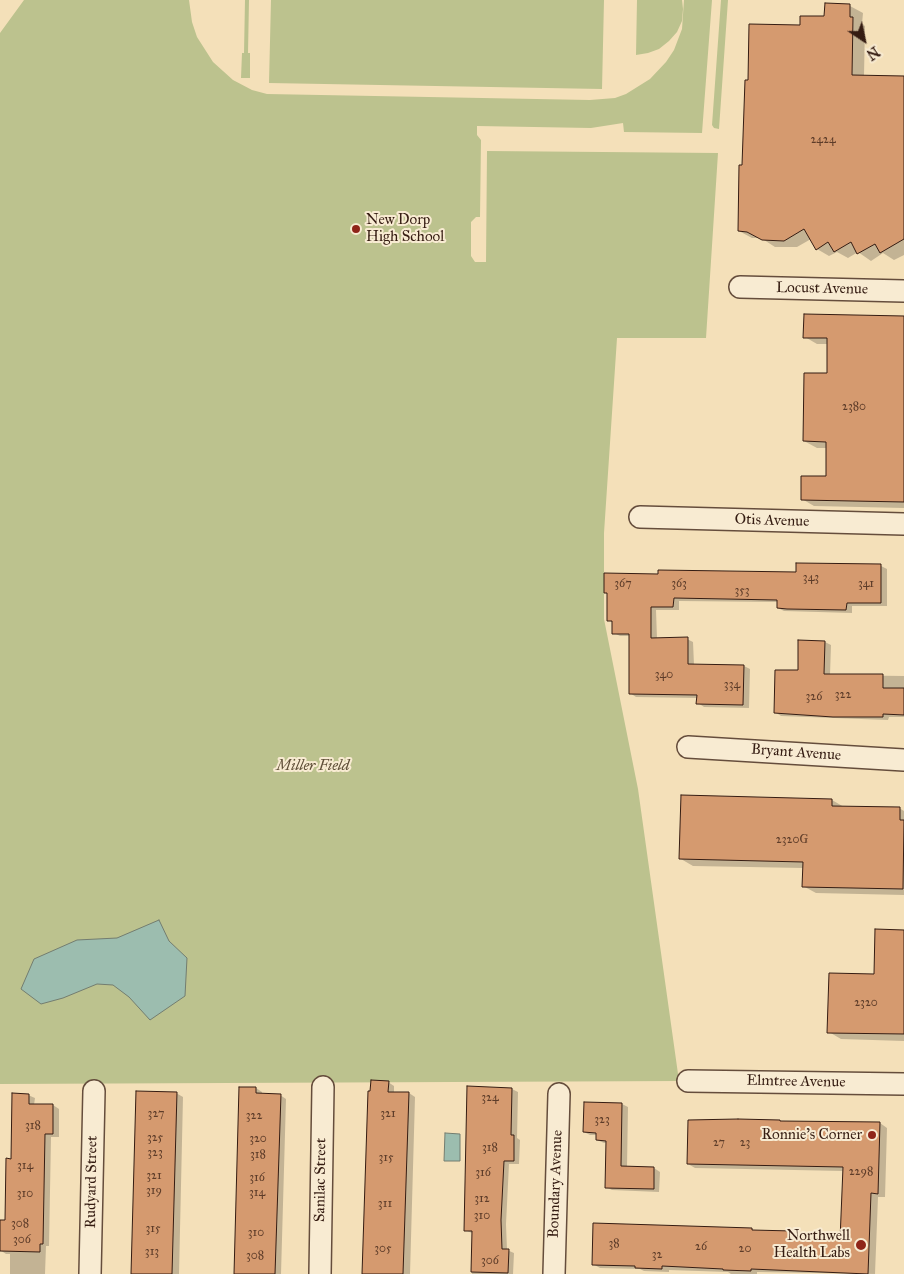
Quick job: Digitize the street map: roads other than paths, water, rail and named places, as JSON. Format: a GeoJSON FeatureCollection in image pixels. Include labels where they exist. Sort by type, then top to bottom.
{"type":"FeatureCollection","features":[{"type":"Feature","properties":{"kind":"street","name":"Locust Avenue"},"geometry":{"type":"LineString","coordinates":[[740,288],[904,291]]}},
{"type":"Feature","properties":{"kind":"street","name":"Otis Avenue"},"geometry":{"type":"LineString","coordinates":[[640,517],[904,524]]}},
{"type":"Feature","properties":{"kind":"street","name":"Bryant Avenue"},"geometry":{"type":"LineString","coordinates":[[688,747],[904,760]]}},
{"type":"Feature","properties":{"kind":"street","name":"Elmtree Avenue"},"geometry":{"type":"LineString","coordinates":[[688,1081],[904,1084]]}},
{"type":"Feature","properties":{"kind":"street","name":"Sanilac Street"},"geometry":{"type":"LineString","coordinates":[[320,1274],[323,1087]]}},
{"type":"Feature","properties":{"kind":"street","name":"Rudyard Street"},"geometry":{"type":"LineString","coordinates":[[90,1274],[94,1091]]}},
{"type":"Feature","properties":{"kind":"street","name":"Boundary Avenue"},"geometry":{"type":"LineString","coordinates":[[554,1274],[559,1094]]}},
{"type":"Feature","properties":{"kind":"place","name":"New Dorp High School"},"geometry":{"type":"Point","coordinates":[356,229]}},
{"type":"Feature","properties":{"kind":"place","name":"Ronnie's Corner"},"geometry":{"type":"Point","coordinates":[872,1135]}},
{"type":"Feature","properties":{"kind":"place","name":"Northwell Health Labs"},"geometry":{"type":"Point","coordinates":[861,1245]}},
{"type":"Feature","properties":{"kind":"park label","name":"Miller Field"},"geometry":{"type":"Point","coordinates":[313,766]}}]}
